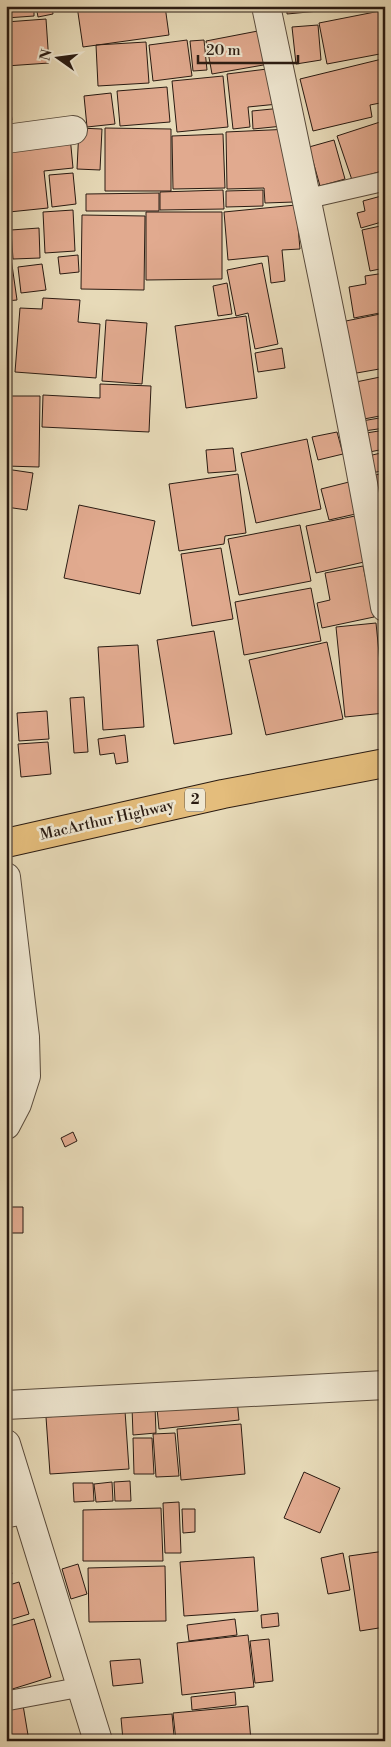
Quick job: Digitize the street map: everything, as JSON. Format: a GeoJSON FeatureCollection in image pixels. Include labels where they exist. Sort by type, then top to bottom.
{"type":"FeatureCollection","features":[{"type":"Feature","properties":{"kind":"highway","name":"MacArthur Highway"},"geometry":{"type":"LineString","coordinates":[[6,843],[223,794],[385,763]]}},
{"type":"Feature","properties":{"kind":"street"},"geometry":{"type":"LineString","coordinates":[[266,6],[306,199],[377,518],[385,607]]}},
{"type":"Feature","properties":{"kind":"street"},"geometry":{"type":"LineString","coordinates":[[6,139],[74,130]]}},
{"type":"Feature","properties":{"kind":"street"},"geometry":{"type":"LineString","coordinates":[[6,877],[25,1037],[26,1076],[17,1104],[6,1125]]}},
{"type":"Feature","properties":{"kind":"street"},"geometry":{"type":"LineString","coordinates":[[6,1405],[385,1385]]}},
{"type":"Feature","properties":{"kind":"street"},"geometry":{"type":"LineString","coordinates":[[6,1444],[17,1516],[81,1687],[98,1741]]}},
{"type":"Feature","properties":{"kind":"lane"},"geometry":{"type":"LineString","coordinates":[[306,199],[385,181]]}},
{"type":"Feature","properties":{"kind":"lane"},"geometry":{"type":"LineString","coordinates":[[6,1701],[81,1687]]}},
{"type":"Feature","properties":{"kind":"building"},"geometry":{"type":"Polygon","coordinates":[[[6,6],[34,6],[34,16],[6,18],[6,6]]]}},
{"type":"Feature","properties":{"kind":"building"},"geometry":{"type":"Polygon","coordinates":[[[36,6],[52,6],[53,14],[38,17],[36,6]]]}},
{"type":"Feature","properties":{"kind":"building"},"geometry":{"type":"Polygon","coordinates":[[[77,6],[165,6],[169,35],[83,47],[77,6]]]}},
{"type":"Feature","properties":{"kind":"building"},"geometry":{"type":"Polygon","coordinates":[[[287,6],[361,6],[361,7],[287,14],[287,6]]]}},
{"type":"Feature","properties":{"kind":"building"},"geometry":{"type":"Polygon","coordinates":[[[385,10],[385,53],[327,64],[319,23],[385,10]]]}},
{"type":"Feature","properties":{"kind":"building"},"geometry":{"type":"Polygon","coordinates":[[[46,19],[49,63],[6,66],[6,22],[46,19]]]}},
{"type":"Feature","properties":{"kind":"building"},"geometry":{"type":"Polygon","coordinates":[[[318,25],[321,60],[296,64],[292,27],[318,25]]]}},
{"type":"Feature","properties":{"kind":"building"},"geometry":{"type":"Polygon","coordinates":[[[263,30],[269,64],[212,74],[206,41],[263,30]]]}},
{"type":"Feature","properties":{"kind":"building"},"geometry":{"type":"Polygon","coordinates":[[[187,40],[192,76],[153,81],[149,45],[187,40]]]}},
{"type":"Feature","properties":{"kind":"building"},"geometry":{"type":"Polygon","coordinates":[[[204,40],[207,70],[193,71],[190,41],[204,40]]]}},
{"type":"Feature","properties":{"kind":"building"},"geometry":{"type":"Polygon","coordinates":[[[146,42],[149,83],[98,86],[96,45],[146,42]]]}},
{"type":"Feature","properties":{"kind":"building"},"geometry":{"type":"Polygon","coordinates":[[[382,59],[385,71],[385,102],[370,105],[372,117],[313,131],[300,79],[382,59]]]}},
{"type":"Feature","properties":{"kind":"building"},"geometry":{"type":"Polygon","coordinates":[[[275,68],[278,104],[248,107],[250,127],[233,129],[227,74],[275,68]]]}},
{"type":"Feature","properties":{"kind":"building"},"geometry":{"type":"Polygon","coordinates":[[[223,76],[228,127],[177,132],[172,81],[223,76]]]}},
{"type":"Feature","properties":{"kind":"building"},"geometry":{"type":"Polygon","coordinates":[[[6,77],[12,120],[6,121],[6,77]]]}},
{"type":"Feature","properties":{"kind":"building"},"geometry":{"type":"Polygon","coordinates":[[[167,87],[170,122],[120,126],[117,91],[167,87]]]}},
{"type":"Feature","properties":{"kind":"building"},"geometry":{"type":"Polygon","coordinates":[[[111,93],[115,124],[87,127],[84,96],[111,93]]]}},
{"type":"Feature","properties":{"kind":"building"},"geometry":{"type":"Polygon","coordinates":[[[282,108],[283,126],[253,129],[252,111],[282,108]]]}},
{"type":"Feature","properties":{"kind":"building"},"geometry":{"type":"Polygon","coordinates":[[[380,122],[385,138],[385,170],[352,180],[337,136],[380,122]]]}},
{"type":"Feature","properties":{"kind":"building"},"geometry":{"type":"Polygon","coordinates":[[[79,128],[102,129],[100,170],[77,169],[79,128]]]}},
{"type":"Feature","properties":{"kind":"building"},"geometry":{"type":"Polygon","coordinates":[[[105,128],[171,129],[171,191],[105,191],[105,128]]]}},
{"type":"Feature","properties":{"kind":"building"},"geometry":{"type":"Polygon","coordinates":[[[291,129],[294,202],[265,203],[264,188],[227,189],[226,132],[291,129]]]}},
{"type":"Feature","properties":{"kind":"building"},"geometry":{"type":"Polygon","coordinates":[[[223,134],[225,188],[173,189],[172,136],[223,134]]]}},
{"type":"Feature","properties":{"kind":"building"},"geometry":{"type":"Polygon","coordinates":[[[70,136],[73,168],[44,171],[48,208],[9,212],[6,181],[6,142],[70,136]]]}},
{"type":"Feature","properties":{"kind":"building"},"geometry":{"type":"Polygon","coordinates":[[[334,140],[345,179],[320,186],[309,147],[334,140]]]}},
{"type":"Feature","properties":{"kind":"building"},"geometry":{"type":"Polygon","coordinates":[[[73,173],[76,204],[52,207],[49,175],[73,173]]]}},
{"type":"Feature","properties":{"kind":"building"},"geometry":{"type":"Polygon","coordinates":[[[223,190],[224,209],[160,210],[160,192],[223,190]]]}},
{"type":"Feature","properties":{"kind":"building"},"geometry":{"type":"Polygon","coordinates":[[[263,190],[263,206],[226,207],[226,191],[263,190]]]}},
{"type":"Feature","properties":{"kind":"building"},"geometry":{"type":"Polygon","coordinates":[[[159,193],[159,211],[86,211],[86,194],[159,193]]]}},
{"type":"Feature","properties":{"kind":"building"},"geometry":{"type":"Polygon","coordinates":[[[385,195],[385,221],[361,228],[357,213],[365,211],[363,201],[385,195]]]}},
{"type":"Feature","properties":{"kind":"building"},"geometry":{"type":"Polygon","coordinates":[[[296,205],[300,249],[282,250],[285,281],[271,283],[268,256],[228,260],[224,212],[296,205]]]}},
{"type":"Feature","properties":{"kind":"building"},"geometry":{"type":"Polygon","coordinates":[[[73,210],[75,251],[45,253],[43,212],[73,210]]]}},
{"type":"Feature","properties":{"kind":"building"},"geometry":{"type":"Polygon","coordinates":[[[146,212],[222,212],[222,279],[146,280],[146,212]]]}},
{"type":"Feature","properties":{"kind":"building"},"geometry":{"type":"Polygon","coordinates":[[[82,215],[145,216],[144,290],[81,289],[82,215]]]}},
{"type":"Feature","properties":{"kind":"building"},"geometry":{"type":"Polygon","coordinates":[[[6,223],[17,300],[6,301],[6,223]]]}},
{"type":"Feature","properties":{"kind":"building"},"geometry":{"type":"Polygon","coordinates":[[[385,225],[385,268],[370,271],[362,230],[385,225]]]}},
{"type":"Feature","properties":{"kind":"building"},"geometry":{"type":"Polygon","coordinates":[[[39,228],[40,258],[13,259],[11,230],[39,228]]]}},
{"type":"Feature","properties":{"kind":"building"},"geometry":{"type":"Polygon","coordinates":[[[78,255],[79,272],[60,274],[58,257],[78,255]]]}},
{"type":"Feature","properties":{"kind":"building"},"geometry":{"type":"Polygon","coordinates":[[[262,263],[278,344],[255,349],[248,313],[236,316],[227,270],[262,263]]]}},
{"type":"Feature","properties":{"kind":"building"},"geometry":{"type":"Polygon","coordinates":[[[42,264],[46,290],[21,293],[18,267],[42,264]]]}},
{"type":"Feature","properties":{"kind":"building"},"geometry":{"type":"Polygon","coordinates":[[[385,273],[385,312],[354,318],[349,287],[366,284],[365,276],[385,273]]]}},
{"type":"Feature","properties":{"kind":"building"},"geometry":{"type":"Polygon","coordinates":[[[227,283],[232,314],[218,316],[213,286],[227,283]]]}},
{"type":"Feature","properties":{"kind":"building"},"geometry":{"type":"Polygon","coordinates":[[[43,298],[80,300],[78,322],[100,324],[96,378],[15,372],[20,308],[42,309],[43,298]]]}},
{"type":"Feature","properties":{"kind":"building"},"geometry":{"type":"Polygon","coordinates":[[[385,313],[385,368],[351,374],[341,322],[385,313]]]}},
{"type":"Feature","properties":{"kind":"building"},"geometry":{"type":"Polygon","coordinates":[[[246,316],[257,398],[186,408],[175,326],[246,316]]]}},
{"type":"Feature","properties":{"kind":"building"},"geometry":{"type":"Polygon","coordinates":[[[106,320],[147,323],[142,384],[102,381],[106,320]]]}},
{"type":"Feature","properties":{"kind":"building"},"geometry":{"type":"Polygon","coordinates":[[[282,348],[285,368],[258,372],[255,353],[282,348]]]}},
{"type":"Feature","properties":{"kind":"building"},"geometry":{"type":"Polygon","coordinates":[[[385,376],[385,415],[364,419],[356,382],[385,376]]]}},
{"type":"Feature","properties":{"kind":"building"},"geometry":{"type":"Polygon","coordinates":[[[100,384],[151,386],[149,432],[42,427],[43,395],[100,398],[100,384]]]}},
{"type":"Feature","properties":{"kind":"building"},"geometry":{"type":"Polygon","coordinates":[[[6,396],[40,396],[39,467],[6,466],[6,396]]]}},
{"type":"Feature","properties":{"kind":"building"},"geometry":{"type":"Polygon","coordinates":[[[385,417],[385,428],[364,431],[362,421],[385,417]]]}},
{"type":"Feature","properties":{"kind":"building"},"geometry":{"type":"Polygon","coordinates":[[[385,430],[385,449],[364,453],[360,434],[385,430]]]}},
{"type":"Feature","properties":{"kind":"building"},"geometry":{"type":"Polygon","coordinates":[[[337,432],[343,454],[318,460],[312,437],[337,432]]]}},
{"type":"Feature","properties":{"kind":"building"},"geometry":{"type":"Polygon","coordinates":[[[307,439],[321,509],[256,523],[241,453],[307,439]]]}},
{"type":"Feature","properties":{"kind":"building"},"geometry":{"type":"Polygon","coordinates":[[[233,448],[236,471],[208,473],[206,450],[233,448]]]}},
{"type":"Feature","properties":{"kind":"building"},"geometry":{"type":"Polygon","coordinates":[[[385,452],[385,470],[368,474],[364,457],[385,452]]]}},
{"type":"Feature","properties":{"kind":"building"},"geometry":{"type":"Polygon","coordinates":[[[6,469],[33,473],[27,510],[6,507],[6,469]]]}},
{"type":"Feature","properties":{"kind":"building"},"geometry":{"type":"Polygon","coordinates":[[[385,473],[385,499],[375,501],[370,476],[385,473]]]}},
{"type":"Feature","properties":{"kind":"building"},"geometry":{"type":"Polygon","coordinates":[[[238,474],[246,533],[225,536],[224,544],[179,551],[169,484],[238,474]]]}},
{"type":"Feature","properties":{"kind":"building"},"geometry":{"type":"Polygon","coordinates":[[[353,481],[360,513],[329,520],[321,489],[353,481]]]}},
{"type":"Feature","properties":{"kind":"building"},"geometry":{"type":"Polygon","coordinates":[[[79,505],[155,521],[140,594],[64,578],[79,505]]]}},
{"type":"Feature","properties":{"kind":"building"},"geometry":{"type":"Polygon","coordinates":[[[355,516],[364,562],[316,573],[306,526],[355,516]]]}},
{"type":"Feature","properties":{"kind":"building"},"geometry":{"type":"Polygon","coordinates":[[[300,525],[311,581],[239,595],[228,539],[300,525]]]}},
{"type":"Feature","properties":{"kind":"building"},"geometry":{"type":"Polygon","coordinates":[[[221,548],[233,619],[192,626],[181,554],[221,548]]]}},
{"type":"Feature","properties":{"kind":"building"},"geometry":{"type":"Polygon","coordinates":[[[363,566],[374,617],[322,628],[317,603],[330,600],[325,573],[363,566]]]}},
{"type":"Feature","properties":{"kind":"building"},"geometry":{"type":"Polygon","coordinates":[[[311,588],[321,641],[244,655],[235,602],[311,588]]]}},
{"type":"Feature","properties":{"kind":"building"},"geometry":{"type":"Polygon","coordinates":[[[376,623],[385,713],[345,717],[336,627],[376,623]]]}},
{"type":"Feature","properties":{"kind":"building"},"geometry":{"type":"Polygon","coordinates":[[[214,631],[232,734],[174,744],[157,640],[214,631]]]}},
{"type":"Feature","properties":{"kind":"building"},"geometry":{"type":"Polygon","coordinates":[[[327,642],[343,719],[266,735],[249,660],[327,642]]]}},
{"type":"Feature","properties":{"kind":"building"},"geometry":{"type":"Polygon","coordinates":[[[138,645],[144,727],[103,730],[98,647],[138,645]]]}},
{"type":"Feature","properties":{"kind":"building"},"geometry":{"type":"Polygon","coordinates":[[[84,697],[88,752],[74,753],[70,698],[84,697]]]}},
{"type":"Feature","properties":{"kind":"building"},"geometry":{"type":"Polygon","coordinates":[[[47,711],[49,739],[19,741],[17,713],[47,711]]]}},
{"type":"Feature","properties":{"kind":"building"},"geometry":{"type":"Polygon","coordinates":[[[125,735],[128,762],[116,764],[114,753],[100,755],[98,739],[125,735]]]}},
{"type":"Feature","properties":{"kind":"building"},"geometry":{"type":"Polygon","coordinates":[[[48,742],[51,774],[21,777],[18,744],[48,742]]]}},
{"type":"Feature","properties":{"kind":"building"},"geometry":{"type":"Polygon","coordinates":[[[73,1132],[77,1141],[65,1147],[61,1138],[73,1132]]]}},
{"type":"Feature","properties":{"kind":"building"},"geometry":{"type":"Polygon","coordinates":[[[11,1207],[23,1207],[23,1233],[11,1233],[11,1207]]]}},
{"type":"Feature","properties":{"kind":"building"},"geometry":{"type":"Polygon","coordinates":[[[237,1399],[239,1420],[159,1429],[157,1408],[237,1399]]]}},
{"type":"Feature","properties":{"kind":"building"},"geometry":{"type":"Polygon","coordinates":[[[155,1406],[156,1433],[133,1435],[132,1407],[155,1406]]]}},
{"type":"Feature","properties":{"kind":"building"},"geometry":{"type":"Polygon","coordinates":[[[125,1411],[129,1469],[50,1474],[46,1417],[125,1411]]]}},
{"type":"Feature","properties":{"kind":"building"},"geometry":{"type":"Polygon","coordinates":[[[241,1424],[245,1474],[181,1480],[177,1429],[241,1424]]]}},
{"type":"Feature","properties":{"kind":"building"},"geometry":{"type":"Polygon","coordinates":[[[385,1424],[385,1453],[381,1453],[385,1424]]]}},
{"type":"Feature","properties":{"kind":"building"},"geometry":{"type":"Polygon","coordinates":[[[175,1433],[179,1476],[156,1477],[153,1434],[175,1433]]]}},
{"type":"Feature","properties":{"kind":"building"},"geometry":{"type":"Polygon","coordinates":[[[133,1438],[152,1438],[154,1474],[134,1474],[133,1438]]]}},
{"type":"Feature","properties":{"kind":"building"},"geometry":{"type":"Polygon","coordinates":[[[304,1472],[340,1488],[320,1533],[284,1518],[304,1472]]]}},
{"type":"Feature","properties":{"kind":"building"},"geometry":{"type":"Polygon","coordinates":[[[6,1480],[16,1507],[6,1510],[6,1480]]]}},
{"type":"Feature","properties":{"kind":"building"},"geometry":{"type":"Polygon","coordinates":[[[130,1481],[131,1501],[115,1501],[114,1482],[130,1481]]]}},
{"type":"Feature","properties":{"kind":"building"},"geometry":{"type":"Polygon","coordinates":[[[112,1482],[113,1501],[96,1502],[94,1484],[112,1482]]]}},
{"type":"Feature","properties":{"kind":"building"},"geometry":{"type":"Polygon","coordinates":[[[73,1483],[93,1483],[94,1501],[74,1502],[73,1483]]]}},
{"type":"Feature","properties":{"kind":"building"},"geometry":{"type":"Polygon","coordinates":[[[179,1502],[181,1553],[165,1553],[163,1503],[179,1502]]]}},
{"type":"Feature","properties":{"kind":"building"},"geometry":{"type":"Polygon","coordinates":[[[161,1508],[163,1561],[83,1561],[83,1510],[161,1508]]]}},
{"type":"Feature","properties":{"kind":"building"},"geometry":{"type":"Polygon","coordinates":[[[182,1509],[195,1509],[195,1532],[183,1533],[182,1509]]]}},
{"type":"Feature","properties":{"kind":"building"},"geometry":{"type":"Polygon","coordinates":[[[6,1550],[12,1574],[6,1575],[6,1550]]]}},
{"type":"Feature","properties":{"kind":"building"},"geometry":{"type":"Polygon","coordinates":[[[385,1551],[385,1627],[360,1631],[349,1556],[385,1551]]]}},
{"type":"Feature","properties":{"kind":"building"},"geometry":{"type":"Polygon","coordinates":[[[343,1553],[350,1590],[328,1594],[321,1558],[343,1553]]]}},
{"type":"Feature","properties":{"kind":"building"},"geometry":{"type":"Polygon","coordinates":[[[254,1557],[258,1611],[184,1616],[180,1562],[254,1557]]]}},
{"type":"Feature","properties":{"kind":"building"},"geometry":{"type":"Polygon","coordinates":[[[78,1564],[87,1594],[71,1599],[62,1569],[78,1564]]]}},
{"type":"Feature","properties":{"kind":"building"},"geometry":{"type":"Polygon","coordinates":[[[165,1566],[166,1621],[89,1622],[88,1568],[165,1566]]]}},
{"type":"Feature","properties":{"kind":"building"},"geometry":{"type":"Polygon","coordinates":[[[19,1582],[29,1614],[6,1621],[6,1586],[19,1582]]]}},
{"type":"Feature","properties":{"kind":"building"},"geometry":{"type":"Polygon","coordinates":[[[278,1613],[279,1626],[262,1628],[261,1615],[278,1613]]]}},
{"type":"Feature","properties":{"kind":"building"},"geometry":{"type":"Polygon","coordinates":[[[34,1619],[51,1677],[6,1691],[6,1627],[34,1619]]]}},
{"type":"Feature","properties":{"kind":"building"},"geometry":{"type":"Polygon","coordinates":[[[235,1619],[237,1635],[189,1641],[187,1625],[235,1619]]]}},
{"type":"Feature","properties":{"kind":"building"},"geometry":{"type":"Polygon","coordinates":[[[248,1635],[254,1687],[182,1695],[177,1643],[248,1635]]]}},
{"type":"Feature","properties":{"kind":"building"},"geometry":{"type":"Polygon","coordinates":[[[269,1639],[273,1681],[255,1683],[250,1641],[269,1639]]]}},
{"type":"Feature","properties":{"kind":"building"},"geometry":{"type":"Polygon","coordinates":[[[140,1659],[143,1683],[113,1686],[110,1661],[140,1659]]]}},
{"type":"Feature","properties":{"kind":"building"},"geometry":{"type":"Polygon","coordinates":[[[235,1692],[236,1705],[192,1710],[191,1697],[235,1692]]]}},
{"type":"Feature","properties":{"kind":"building"},"geometry":{"type":"Polygon","coordinates":[[[23,1705],[29,1741],[6,1741],[6,1708],[23,1705]]]}},
{"type":"Feature","properties":{"kind":"building"},"geometry":{"type":"Polygon","coordinates":[[[248,1706],[251,1741],[176,1741],[173,1713],[248,1706]]]}},
{"type":"Feature","properties":{"kind":"building"},"geometry":{"type":"Polygon","coordinates":[[[172,1714],[174,1736],[123,1740],[121,1718],[172,1714]]]}}]}
